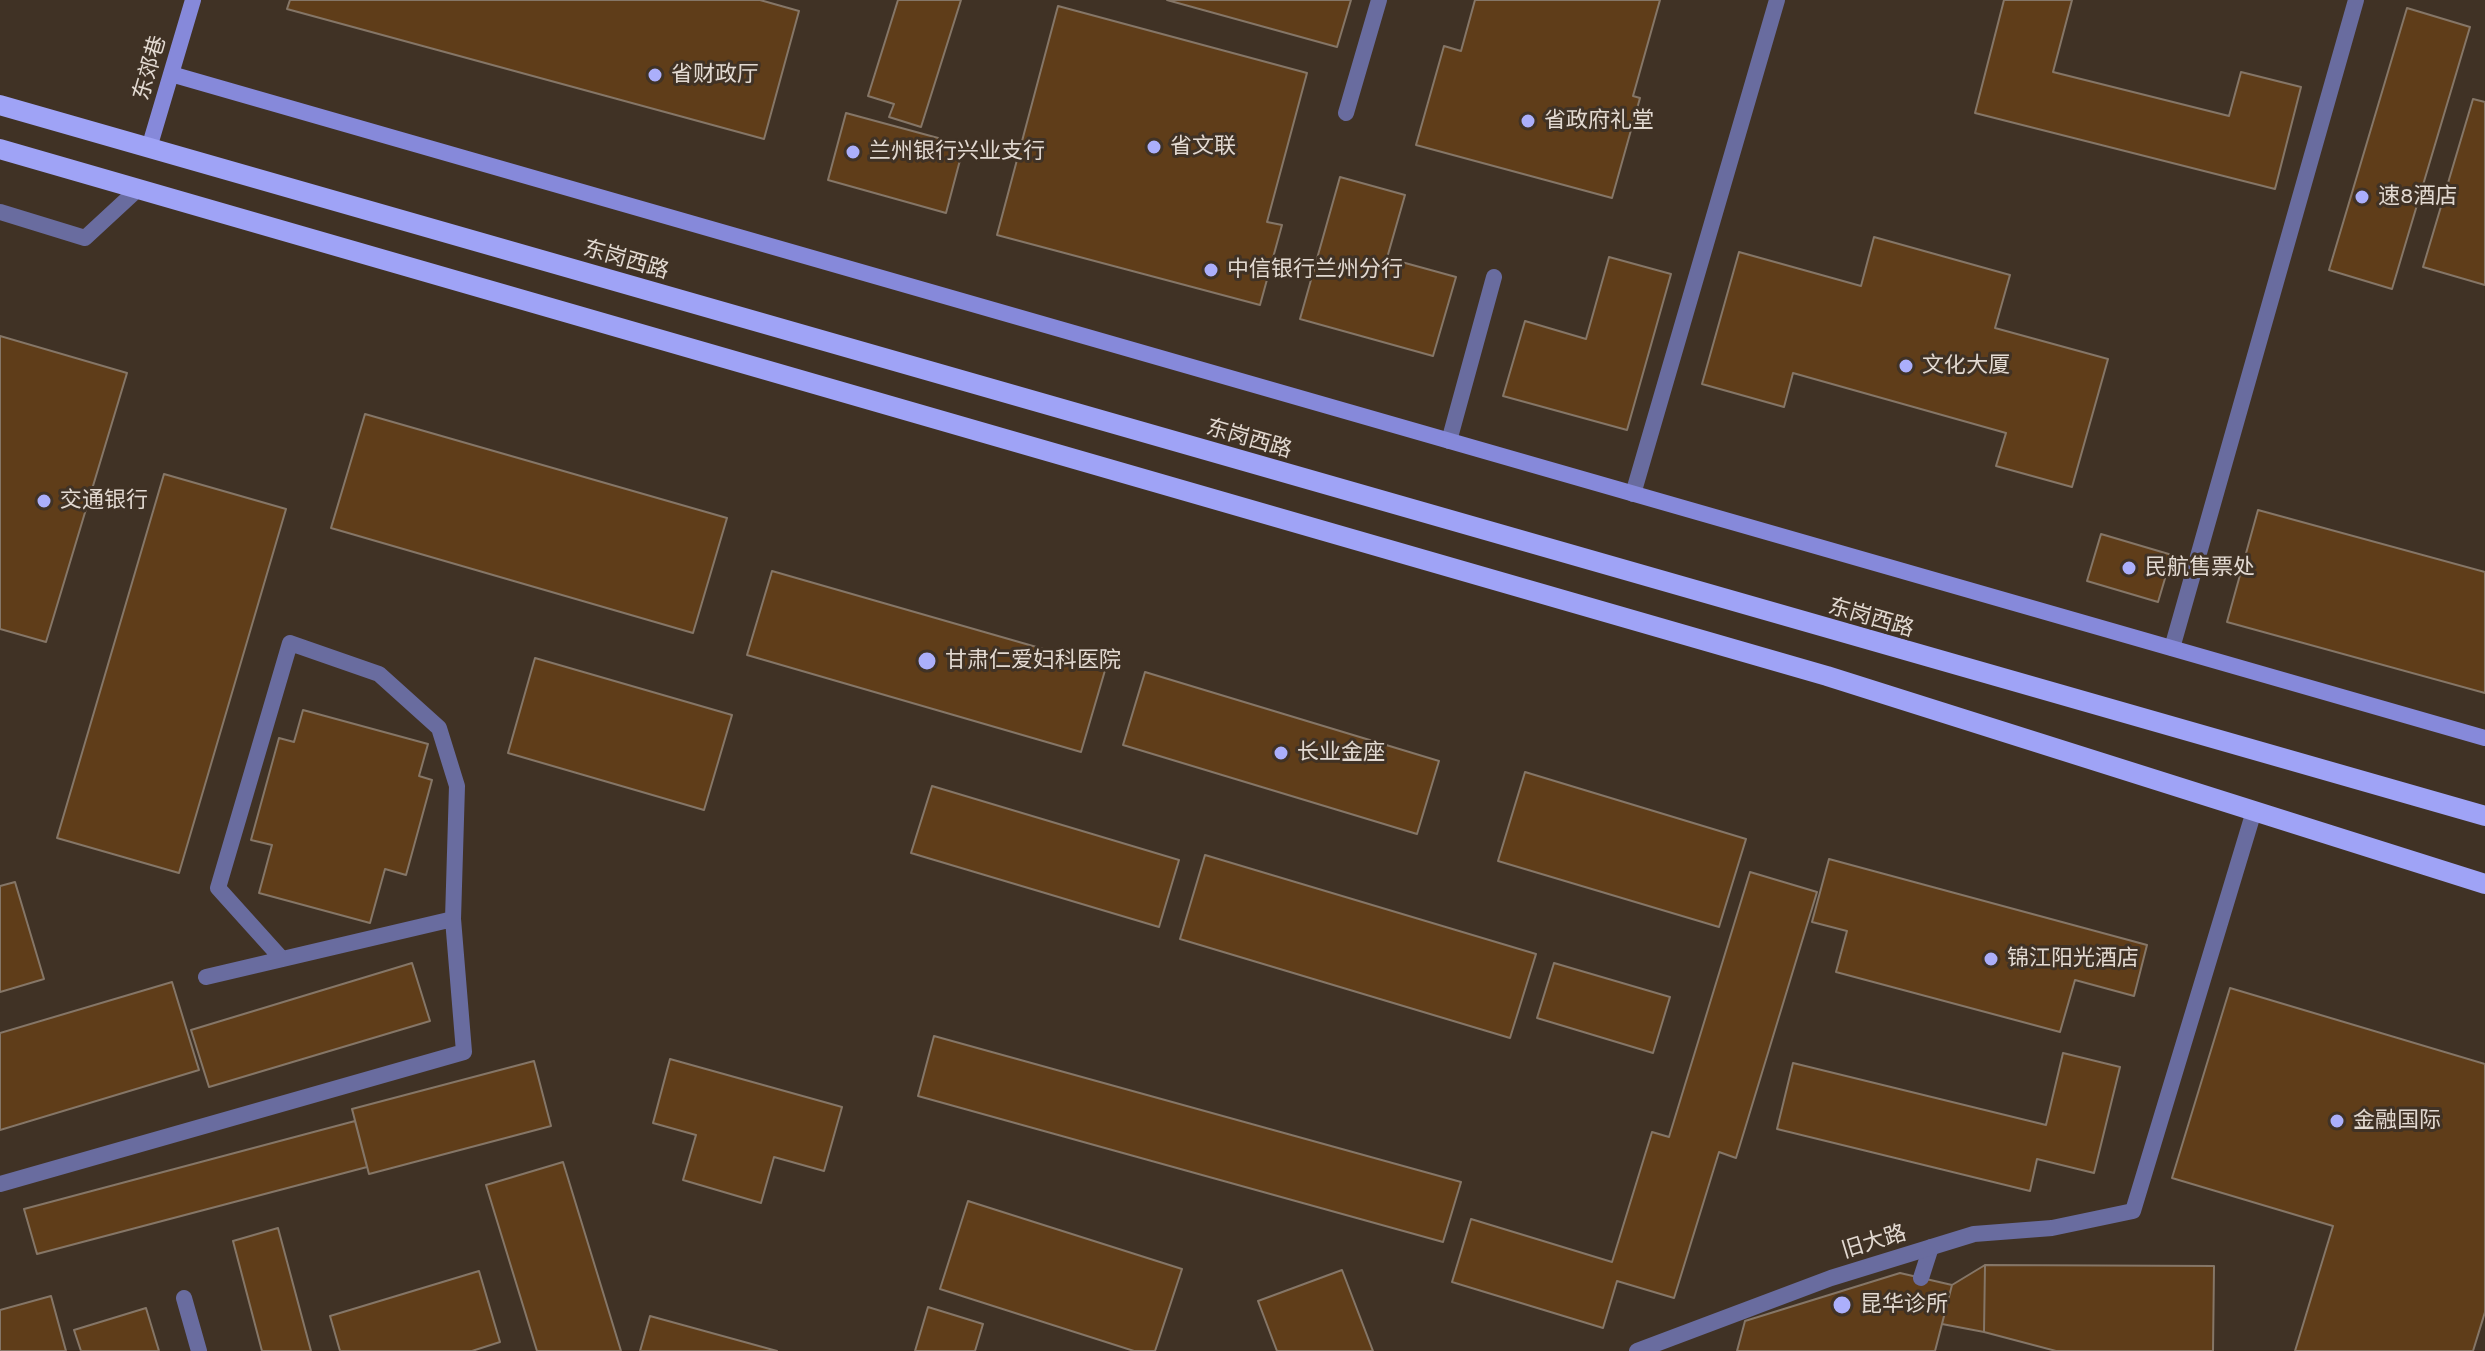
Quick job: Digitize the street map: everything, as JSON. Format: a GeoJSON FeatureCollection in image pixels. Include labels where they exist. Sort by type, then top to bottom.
{"type":"FeatureCollection","features":[{"type":"Feature","properties":{"kind":"main road","name":"东岗西路"},"geometry":{"type":"LineString","coordinates":[[0,105],[2485,816]]}},
{"type":"Feature","properties":{"kind":"main road"},"geometry":{"type":"LineString","coordinates":[[0,149],[1827,676],[2485,884]]}},
{"type":"Feature","properties":{"kind":"street","name":"东郊巷"},"geometry":{"type":"LineString","coordinates":[[149,148],[193,0]]}},
{"type":"Feature","properties":{"kind":"street"},"geometry":{"type":"LineString","coordinates":[[1346,113],[1379,0]]}},
{"type":"Feature","properties":{"kind":"street"},"geometry":{"type":"LineString","coordinates":[[1633,494],[1777,0]]}},
{"type":"Feature","properties":{"kind":"street"},"geometry":{"type":"LineString","coordinates":[[2172,648],[2356,0]]}},
{"type":"Feature","properties":{"kind":"street"},"geometry":{"type":"LineString","coordinates":[[171,74],[2485,738]]}},
{"type":"Feature","properties":{"kind":"street"},"geometry":{"type":"LineString","coordinates":[[0,212],[85,238],[138,189]]}},
{"type":"Feature","properties":{"kind":"street"},"geometry":{"type":"LineString","coordinates":[[1449,441],[1494,277]]}},
{"type":"Feature","properties":{"kind":"street"},"geometry":{"type":"LineString","coordinates":[[0,1184],[464,1052],[453,919],[457,786],[439,728],[379,674],[290,643],[218,888],[282,959]]}},
{"type":"Feature","properties":{"kind":"street","name":"旧大路"},"geometry":{"type":"LineString","coordinates":[[1637,1351],[1831,1278],[1974,1234],[2052,1228],[2133,1211],[2254,811]]}},
{"type":"Feature","properties":{"kind":"street"},"geometry":{"type":"LineString","coordinates":[[206,977],[453,919]]}},
{"type":"Feature","properties":{"kind":"street"},"geometry":{"type":"LineString","coordinates":[[1921,1278],[1931,1247]]}},
{"type":"Feature","properties":{"kind":"street"},"geometry":{"type":"LineString","coordinates":[[184,1298],[199,1351]]}},
{"type":"Feature","properties":{"kind":"building","name":"省财政厅"},"geometry":{"type":"Polygon","coordinates":[[[290,0],[760,0],[799,11],[764,139],[287,9],[290,0]]]}},
{"type":"Feature","properties":{"kind":"building"},"geometry":{"type":"Polygon","coordinates":[[[898,0],[961,0],[921,127],[889,117],[894,104],[868,96],[898,0]]]}},
{"type":"Feature","properties":{"kind":"building"},"geometry":{"type":"Polygon","coordinates":[[[1167,0],[1351,0],[1337,47],[1167,0]]]}},
{"type":"Feature","properties":{"kind":"building","name":"省政府礼堂"},"geometry":{"type":"Polygon","coordinates":[[[1475,0],[1660,0],[1633,96],[1640,98],[1612,198],[1416,145],[1444,46],[1461,51],[1475,0]]]}},
{"type":"Feature","properties":{"kind":"building"},"geometry":{"type":"Polygon","coordinates":[[[2004,0],[2072,0],[2053,72],[2229,116],[2241,72],[2301,87],[2275,189],[1975,113],[2004,0]]]}},
{"type":"Feature","properties":{"kind":"building","name":"省文联"},"geometry":{"type":"Polygon","coordinates":[[[1058,6],[1307,73],[1267,222],[1282,225],[1260,305],[997,235],[1058,6]]]}},
{"type":"Feature","properties":{"kind":"building"},"geometry":{"type":"Polygon","coordinates":[[[2407,8],[2470,27],[2392,289],[2329,270],[2407,8]]]}},
{"type":"Feature","properties":{"kind":"building"},"geometry":{"type":"Polygon","coordinates":[[[2473,99],[2485,102],[2485,285],[2423,267],[2473,99]]]}},
{"type":"Feature","properties":{"kind":"building"},"geometry":{"type":"Polygon","coordinates":[[[846,113],[964,145],[946,213],[828,180],[846,113]]]}},
{"type":"Feature","properties":{"kind":"building"},"geometry":{"type":"Polygon","coordinates":[[[1340,177],[1405,195],[1387,258],[1456,277],[1433,356],[1300,319],[1340,177]]]}},
{"type":"Feature","properties":{"kind":"building","name":"文化大厦"},"geometry":{"type":"Polygon","coordinates":[[[1874,237],[2010,275],[1995,328],[2108,359],[2072,487],[1996,466],[2006,433],[1793,373],[1784,407],[1702,384],[1739,252],[1861,286],[1874,237]]]}},
{"type":"Feature","properties":{"kind":"building"},"geometry":{"type":"Polygon","coordinates":[[[1609,257],[1671,274],[1627,430],[1503,396],[1525,321],[1586,339],[1609,257]]]}},
{"type":"Feature","properties":{"kind":"building","name":"交通银行"},"geometry":{"type":"Polygon","coordinates":[[[0,336],[127,373],[46,642],[0,629],[0,336]]]}},
{"type":"Feature","properties":{"kind":"building"},"geometry":{"type":"Polygon","coordinates":[[[365,414],[727,518],[693,633],[331,528],[365,414]]]}},
{"type":"Feature","properties":{"kind":"building"},"geometry":{"type":"Polygon","coordinates":[[[164,474],[286,509],[179,873],[57,838],[164,474]]]}},
{"type":"Feature","properties":{"kind":"building"},"geometry":{"type":"Polygon","coordinates":[[[2258,510],[2485,572],[2485,693],[2227,622],[2258,510]]]}},
{"type":"Feature","properties":{"kind":"building","name":"民航售票处"},"geometry":{"type":"Polygon","coordinates":[[[2101,534],[2172,555],[2158,602],[2087,581],[2101,534]]]}},
{"type":"Feature","properties":{"kind":"building","name":"甘肃仁爱妇科医院"},"geometry":{"type":"Polygon","coordinates":[[[772,571],[1106,667],[1081,752],[747,655],[772,571]]]}},
{"type":"Feature","properties":{"kind":"building"},"geometry":{"type":"Polygon","coordinates":[[[535,658],[732,715],[704,810],[508,753],[535,658]]]}},
{"type":"Feature","properties":{"kind":"building","name":"长业金座"},"geometry":{"type":"Polygon","coordinates":[[[1145,672],[1439,761],[1417,834],[1123,745],[1145,672]]]}},
{"type":"Feature","properties":{"kind":"building"},"geometry":{"type":"Polygon","coordinates":[[[303,710],[428,744],[419,776],[432,780],[406,875],[385,869],[370,923],[259,893],[272,845],[251,840],[279,738],[294,742],[303,710]]]}},
{"type":"Feature","properties":{"kind":"building"},"geometry":{"type":"Polygon","coordinates":[[[1525,772],[1746,839],[1719,927],[1498,861],[1525,772]]]}},
{"type":"Feature","properties":{"kind":"building"},"geometry":{"type":"Polygon","coordinates":[[[932,786],[1179,860],[1159,927],[911,853],[932,786]]]}},
{"type":"Feature","properties":{"kind":"building"},"geometry":{"type":"Polygon","coordinates":[[[1205,855],[1536,954],[1510,1038],[1180,939],[1205,855]]]}},
{"type":"Feature","properties":{"kind":"building","name":"锦江阳光酒店"},"geometry":{"type":"Polygon","coordinates":[[[1829,859],[2147,945],[2134,996],[2075,980],[2060,1032],[1836,972],[1847,931],[1812,922],[1829,859]]]}},
{"type":"Feature","properties":{"kind":"building"},"geometry":{"type":"Polygon","coordinates":[[[1750,872],[1817,892],[1736,1158],[1719,1152],[1674,1298],[1617,1281],[1603,1328],[1452,1282],[1471,1219],[1612,1262],[1652,1132],[1669,1137],[1750,872]]]}},
{"type":"Feature","properties":{"kind":"building"},"geometry":{"type":"Polygon","coordinates":[[[15,882],[44,979],[0,992],[0,886],[15,882]]]}},
{"type":"Feature","properties":{"kind":"building"},"geometry":{"type":"Polygon","coordinates":[[[412,963],[430,1021],[209,1087],[191,1030],[412,963]]]}},
{"type":"Feature","properties":{"kind":"building"},"geometry":{"type":"Polygon","coordinates":[[[1554,963],[1670,997],[1653,1053],[1537,1018],[1554,963]]]}},
{"type":"Feature","properties":{"kind":"building"},"geometry":{"type":"Polygon","coordinates":[[[172,982],[199,1070],[0,1130],[0,1033],[172,982]]]}},
{"type":"Feature","properties":{"kind":"building","name":"金融国际"},"geometry":{"type":"Polygon","coordinates":[[[2230,988],[2485,1064],[2485,1312],[2473,1351],[2295,1351],[2333,1226],[2172,1178],[2230,988]]]}},
{"type":"Feature","properties":{"kind":"building"},"geometry":{"type":"Polygon","coordinates":[[[934,1036],[1461,1182],[1443,1242],[918,1096],[934,1036]]]}},
{"type":"Feature","properties":{"kind":"building"},"geometry":{"type":"Polygon","coordinates":[[[2063,1053],[2120,1067],[2094,1173],[2037,1159],[2030,1191],[1777,1129],[1793,1063],[2046,1125],[2063,1053]]]}},
{"type":"Feature","properties":{"kind":"building"},"geometry":{"type":"Polygon","coordinates":[[[670,1059],[842,1107],[824,1171],[774,1157],[761,1203],[683,1180],[696,1135],[653,1123],[670,1059]]]}},
{"type":"Feature","properties":{"kind":"building"},"geometry":{"type":"Polygon","coordinates":[[[534,1061],[551,1126],[369,1174],[352,1109],[534,1061]]]}},
{"type":"Feature","properties":{"kind":"building"},"geometry":{"type":"Polygon","coordinates":[[[355,1121],[367,1167],[37,1254],[24,1209],[355,1121]]]}},
{"type":"Feature","properties":{"kind":"building"},"geometry":{"type":"Polygon","coordinates":[[[563,1162],[621,1351],[537,1351],[486,1185],[563,1162]]]}},
{"type":"Feature","properties":{"kind":"building"},"geometry":{"type":"Polygon","coordinates":[[[968,1201],[1182,1269],[1155,1351],[1134,1351],[940,1289],[968,1201]]]}},
{"type":"Feature","properties":{"kind":"building"},"geometry":{"type":"Polygon","coordinates":[[[278,1228],[311,1351],[262,1351],[233,1241],[278,1228]]]}},
{"type":"Feature","properties":{"kind":"building"},"geometry":{"type":"Polygon","coordinates":[[[1985,1265],[2214,1266],[2213,1351],[2056,1351],[1984,1332],[1985,1265]]]}},
{"type":"Feature","properties":{"kind":"building"},"geometry":{"type":"Polygon","coordinates":[[[1985,1265],[1984,1332],[1942,1324],[1952,1285],[1985,1265]]]}},
{"type":"Feature","properties":{"kind":"building"},"geometry":{"type":"Polygon","coordinates":[[[1342,1270],[1373,1351],[1277,1351],[1258,1301],[1342,1270]]]}},
{"type":"Feature","properties":{"kind":"building"},"geometry":{"type":"Polygon","coordinates":[[[479,1271],[500,1342],[472,1351],[340,1351],[330,1316],[479,1271]]]}},
{"type":"Feature","properties":{"kind":"building"},"geometry":{"type":"Polygon","coordinates":[[[1900,1273],[1952,1285],[1935,1351],[1737,1351],[1745,1321],[1900,1273]]]}},
{"type":"Feature","properties":{"kind":"building"},"geometry":{"type":"Polygon","coordinates":[[[51,1296],[66,1351],[0,1351],[0,1310],[51,1296]]]}},
{"type":"Feature","properties":{"kind":"building"},"geometry":{"type":"Polygon","coordinates":[[[928,1307],[983,1324],[975,1351],[915,1351],[928,1307]]]}},
{"type":"Feature","properties":{"kind":"building"},"geometry":{"type":"Polygon","coordinates":[[[146,1308],[159,1351],[81,1351],[74,1330],[146,1308]]]}},
{"type":"Feature","properties":{"kind":"building"},"geometry":{"type":"Polygon","coordinates":[[[650,1316],[777,1351],[640,1351],[650,1316]]]}},
{"type":"Feature","properties":{"kind":"place","name":"省财政厅"},"geometry":{"type":"Point","coordinates":[655,75]}},
{"type":"Feature","properties":{"kind":"place","name":"省政府礼堂"},"geometry":{"type":"Point","coordinates":[1528,121]}},
{"type":"Feature","properties":{"kind":"place","name":"省文联"},"geometry":{"type":"Point","coordinates":[1154,147]}},
{"type":"Feature","properties":{"kind":"place","name":"兰州银行兴业支行"},"geometry":{"type":"Point","coordinates":[853,152]}},
{"type":"Feature","properties":{"kind":"place","name":"速8酒店"},"geometry":{"type":"Point","coordinates":[2362,197]}},
{"type":"Feature","properties":{"kind":"place","name":"中信银行兰州分行"},"geometry":{"type":"Point","coordinates":[1211,270]}},
{"type":"Feature","properties":{"kind":"place","name":"文化大厦"},"geometry":{"type":"Point","coordinates":[1906,366]}},
{"type":"Feature","properties":{"kind":"place","name":"交通银行"},"geometry":{"type":"Point","coordinates":[44,501]}},
{"type":"Feature","properties":{"kind":"place","name":"民航售票处"},"geometry":{"type":"Point","coordinates":[2129,568]}},
{"type":"Feature","properties":{"kind":"place","name":"甘肃仁爱妇科医院"},"geometry":{"type":"Point","coordinates":[927,661]}},
{"type":"Feature","properties":{"kind":"place","name":"长业金座"},"geometry":{"type":"Point","coordinates":[1281,753]}},
{"type":"Feature","properties":{"kind":"place","name":"锦江阳光酒店"},"geometry":{"type":"Point","coordinates":[1991,959]}},
{"type":"Feature","properties":{"kind":"place","name":"金融国际"},"geometry":{"type":"Point","coordinates":[2337,1121]}},
{"type":"Feature","properties":{"kind":"place","name":"昆华诊所"},"geometry":{"type":"Point","coordinates":[1842,1305]}}]}
